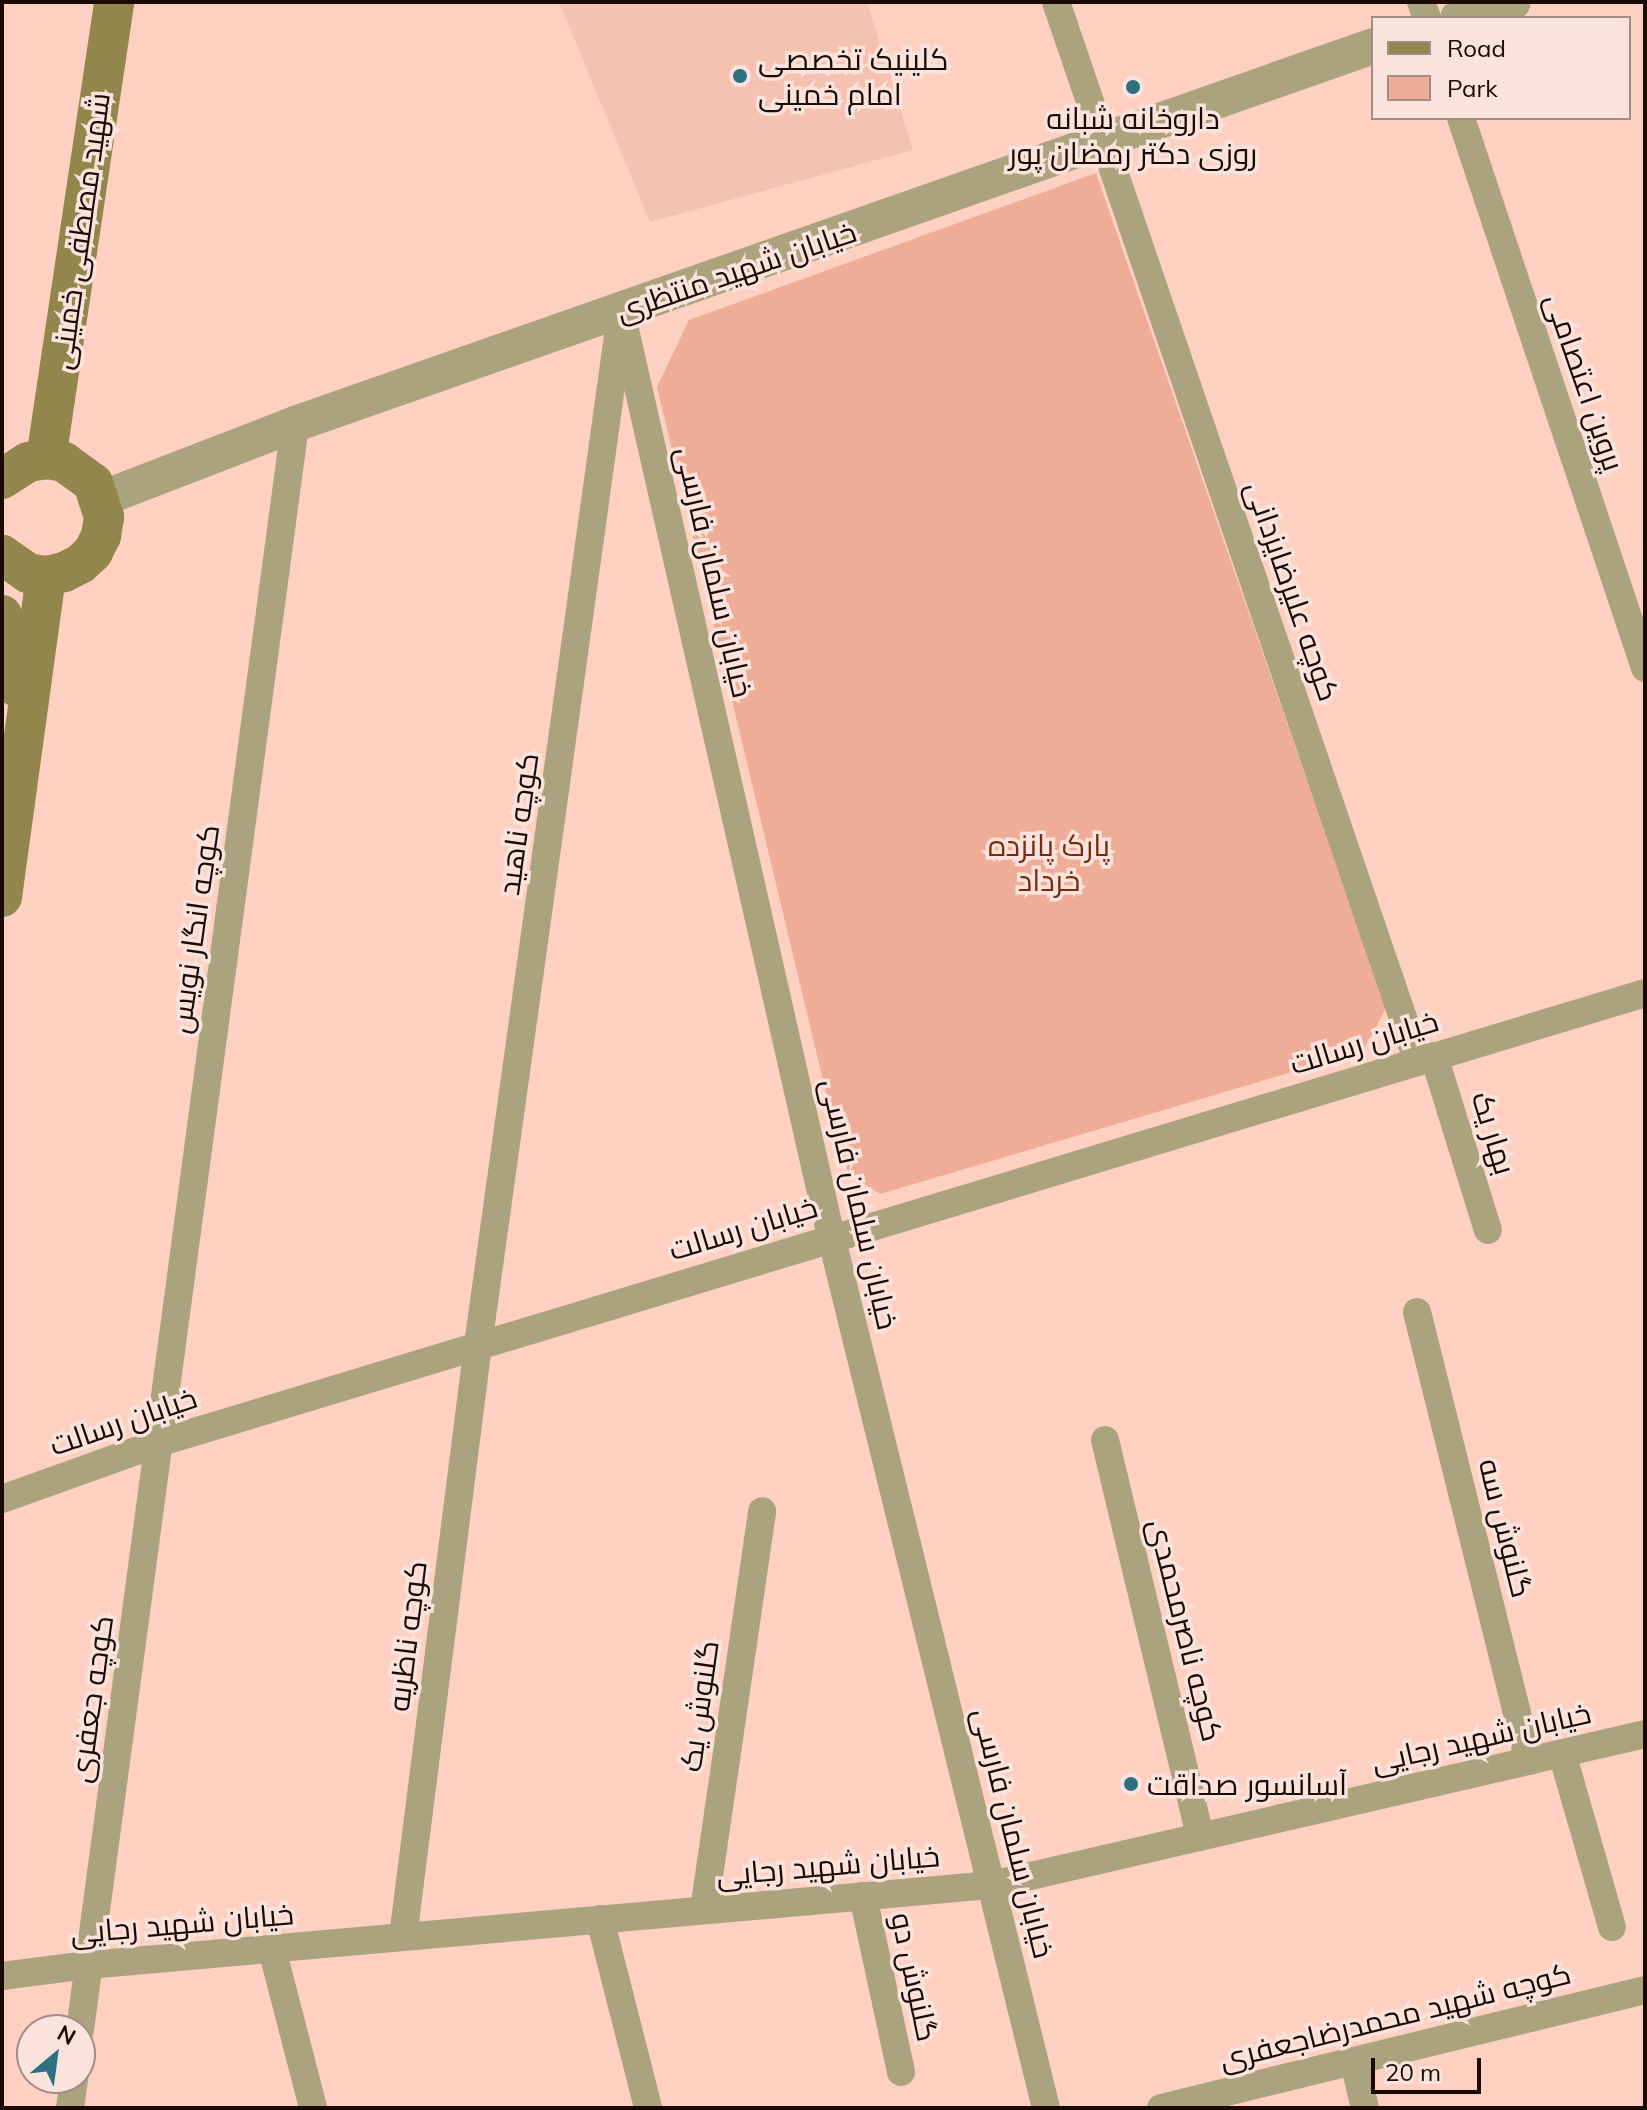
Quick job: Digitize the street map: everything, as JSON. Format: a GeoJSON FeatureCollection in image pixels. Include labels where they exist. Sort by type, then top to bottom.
{"type":"FeatureCollection","features":[{"type":"Feature","properties":{"kind":"main road","name":"شهید مصطفی خمینی"},"geometry":{"type":"LineString","coordinates":[[46,459],[114,2]]}},
{"type":"Feature","properties":{"kind":"main road"},"geometry":{"type":"LineString","coordinates":[[2,479],[28,462],[46,459],[80,471],[93,483],[101,499],[104,517],[101,536],[93,552],[80,564],[46,576],[28,573],[2,555]]}},
{"type":"Feature","properties":{"kind":"main road"},"geometry":{"type":"LineString","coordinates":[[2,897],[46,576]]}},
{"type":"Feature","properties":{"kind":"main road"},"geometry":{"type":"LineString","coordinates":[[2,615],[10,637],[22,751]]}},
{"type":"Feature","properties":{"kind":"street","name":"کوچه علیرضایزدانی"},"geometry":{"type":"LineString","coordinates":[[1056,2],[1426,1059]]}},
{"type":"Feature","properties":{"kind":"street"},"geometry":{"type":"LineString","coordinates":[[1465,16],[1513,2]]}},
{"type":"Feature","properties":{"kind":"street","name":"خیابان شهید منتظری"},"geometry":{"type":"LineString","coordinates":[[101,499],[295,424],[1371,47]]}},
{"type":"Feature","properties":{"kind":"street","name":"پروین اعتصامی"},"geometry":{"type":"LineString","coordinates":[[1462,120],[1645,668]]}},
{"type":"Feature","properties":{"kind":"street","name":"خیابان سلمان فارسی"},"geometry":{"type":"LineString","coordinates":[[621,312],[831,1236],[1046,2108]]}},
{"type":"Feature","properties":{"kind":"street","name":"کوچه ناهید"},"geometry":{"type":"LineString","coordinates":[[478,1345],[612,400],[621,312]]}},
{"type":"Feature","properties":{"kind":"street","name":"کوچه انگار نویس"},"geometry":{"type":"LineString","coordinates":[[161,1442],[295,424]]}},
{"type":"Feature","properties":{"kind":"street","name":"خیابان رسالت"},"geometry":{"type":"LineString","coordinates":[[2,1499],[161,1442],[831,1236],[1645,993]]}},
{"type":"Feature","properties":{"kind":"street","name":"بهار یک"},"geometry":{"type":"LineString","coordinates":[[1426,1059],[1488,1230]]}},
{"type":"Feature","properties":{"kind":"street","name":"گلنوش سه"},"geometry":{"type":"LineString","coordinates":[[1417,1312],[1529,1761]]}},
{"type":"Feature","properties":{"kind":"street","name":"کوچه ناظریه"},"geometry":{"type":"LineString","coordinates":[[403,1937],[478,1345]]}},
{"type":"Feature","properties":{"kind":"street","name":"کوچه ناصرمحمدی"},"geometry":{"type":"LineString","coordinates":[[1105,1440],[1200,1837]]}},
{"type":"Feature","properties":{"kind":"street","name":"کوچه جعفری"},"geometry":{"type":"LineString","coordinates":[[82,2014],[161,1442]]}},
{"type":"Feature","properties":{"kind":"street","name":"گلنوش یک"},"geometry":{"type":"LineString","coordinates":[[704,1910],[762,1511]]}},
{"type":"Feature","properties":{"kind":"street","name":"خیابان شهید رجایی"},"geometry":{"type":"LineString","coordinates":[[2,1976],[88,1965],[992,1885],[1645,1734]]}},
{"type":"Feature","properties":{"kind":"street"},"geometry":{"type":"LineString","coordinates":[[1562,1753],[1612,1927]]}},
{"type":"Feature","properties":{"kind":"street","name":"گلنوش دو"},"geometry":{"type":"LineString","coordinates":[[863,1896],[901,2072]]}},
{"type":"Feature","properties":{"kind":"street"},"geometry":{"type":"LineString","coordinates":[[600,1919],[648,2108]]}},
{"type":"Feature","properties":{"kind":"street"},"geometry":{"type":"LineString","coordinates":[[272,1949],[313,2108]]}},
{"type":"Feature","properties":{"kind":"street","name":"کوچه شهید محمدرضاجعفری"},"geometry":{"type":"LineString","coordinates":[[1161,2108],[1207,2103],[1354,2062],[1645,1990]]}},
{"type":"Feature","properties":{"kind":"street"},"geometry":{"type":"LineString","coordinates":[[1354,2062],[1365,2108]]}},
{"type":"Feature","properties":{"kind":"shaded area","name":"کلینیک تخصصی امام خمینی"},"geometry":{"type":"Polygon","coordinates":[[[559,2],[867,2],[913,150],[650,222],[559,2]]]}},
{"type":"Feature","properties":{"kind":"green space","name":"پارک پانزده خرداد"},"geometry":{"type":"Polygon","coordinates":[[[1096,173],[1386,1008],[1363,1051],[880,1194],[845,1172],[657,387],[689,320],[1096,173]]]}},
{"type":"Feature","properties":{"kind":"place","name":"کلینیک تخصصی امام خمینی"},"geometry":{"type":"Point","coordinates":[740,76]}},
{"type":"Feature","properties":{"kind":"place","name":"داروخانه شبانه روزی دکتر رمضان پور"},"geometry":{"type":"Point","coordinates":[1133,87]}},
{"type":"Feature","properties":{"kind":"place","name":"آسانسور صداقت"},"geometry":{"type":"Point","coordinates":[1131,1784]}}]}
